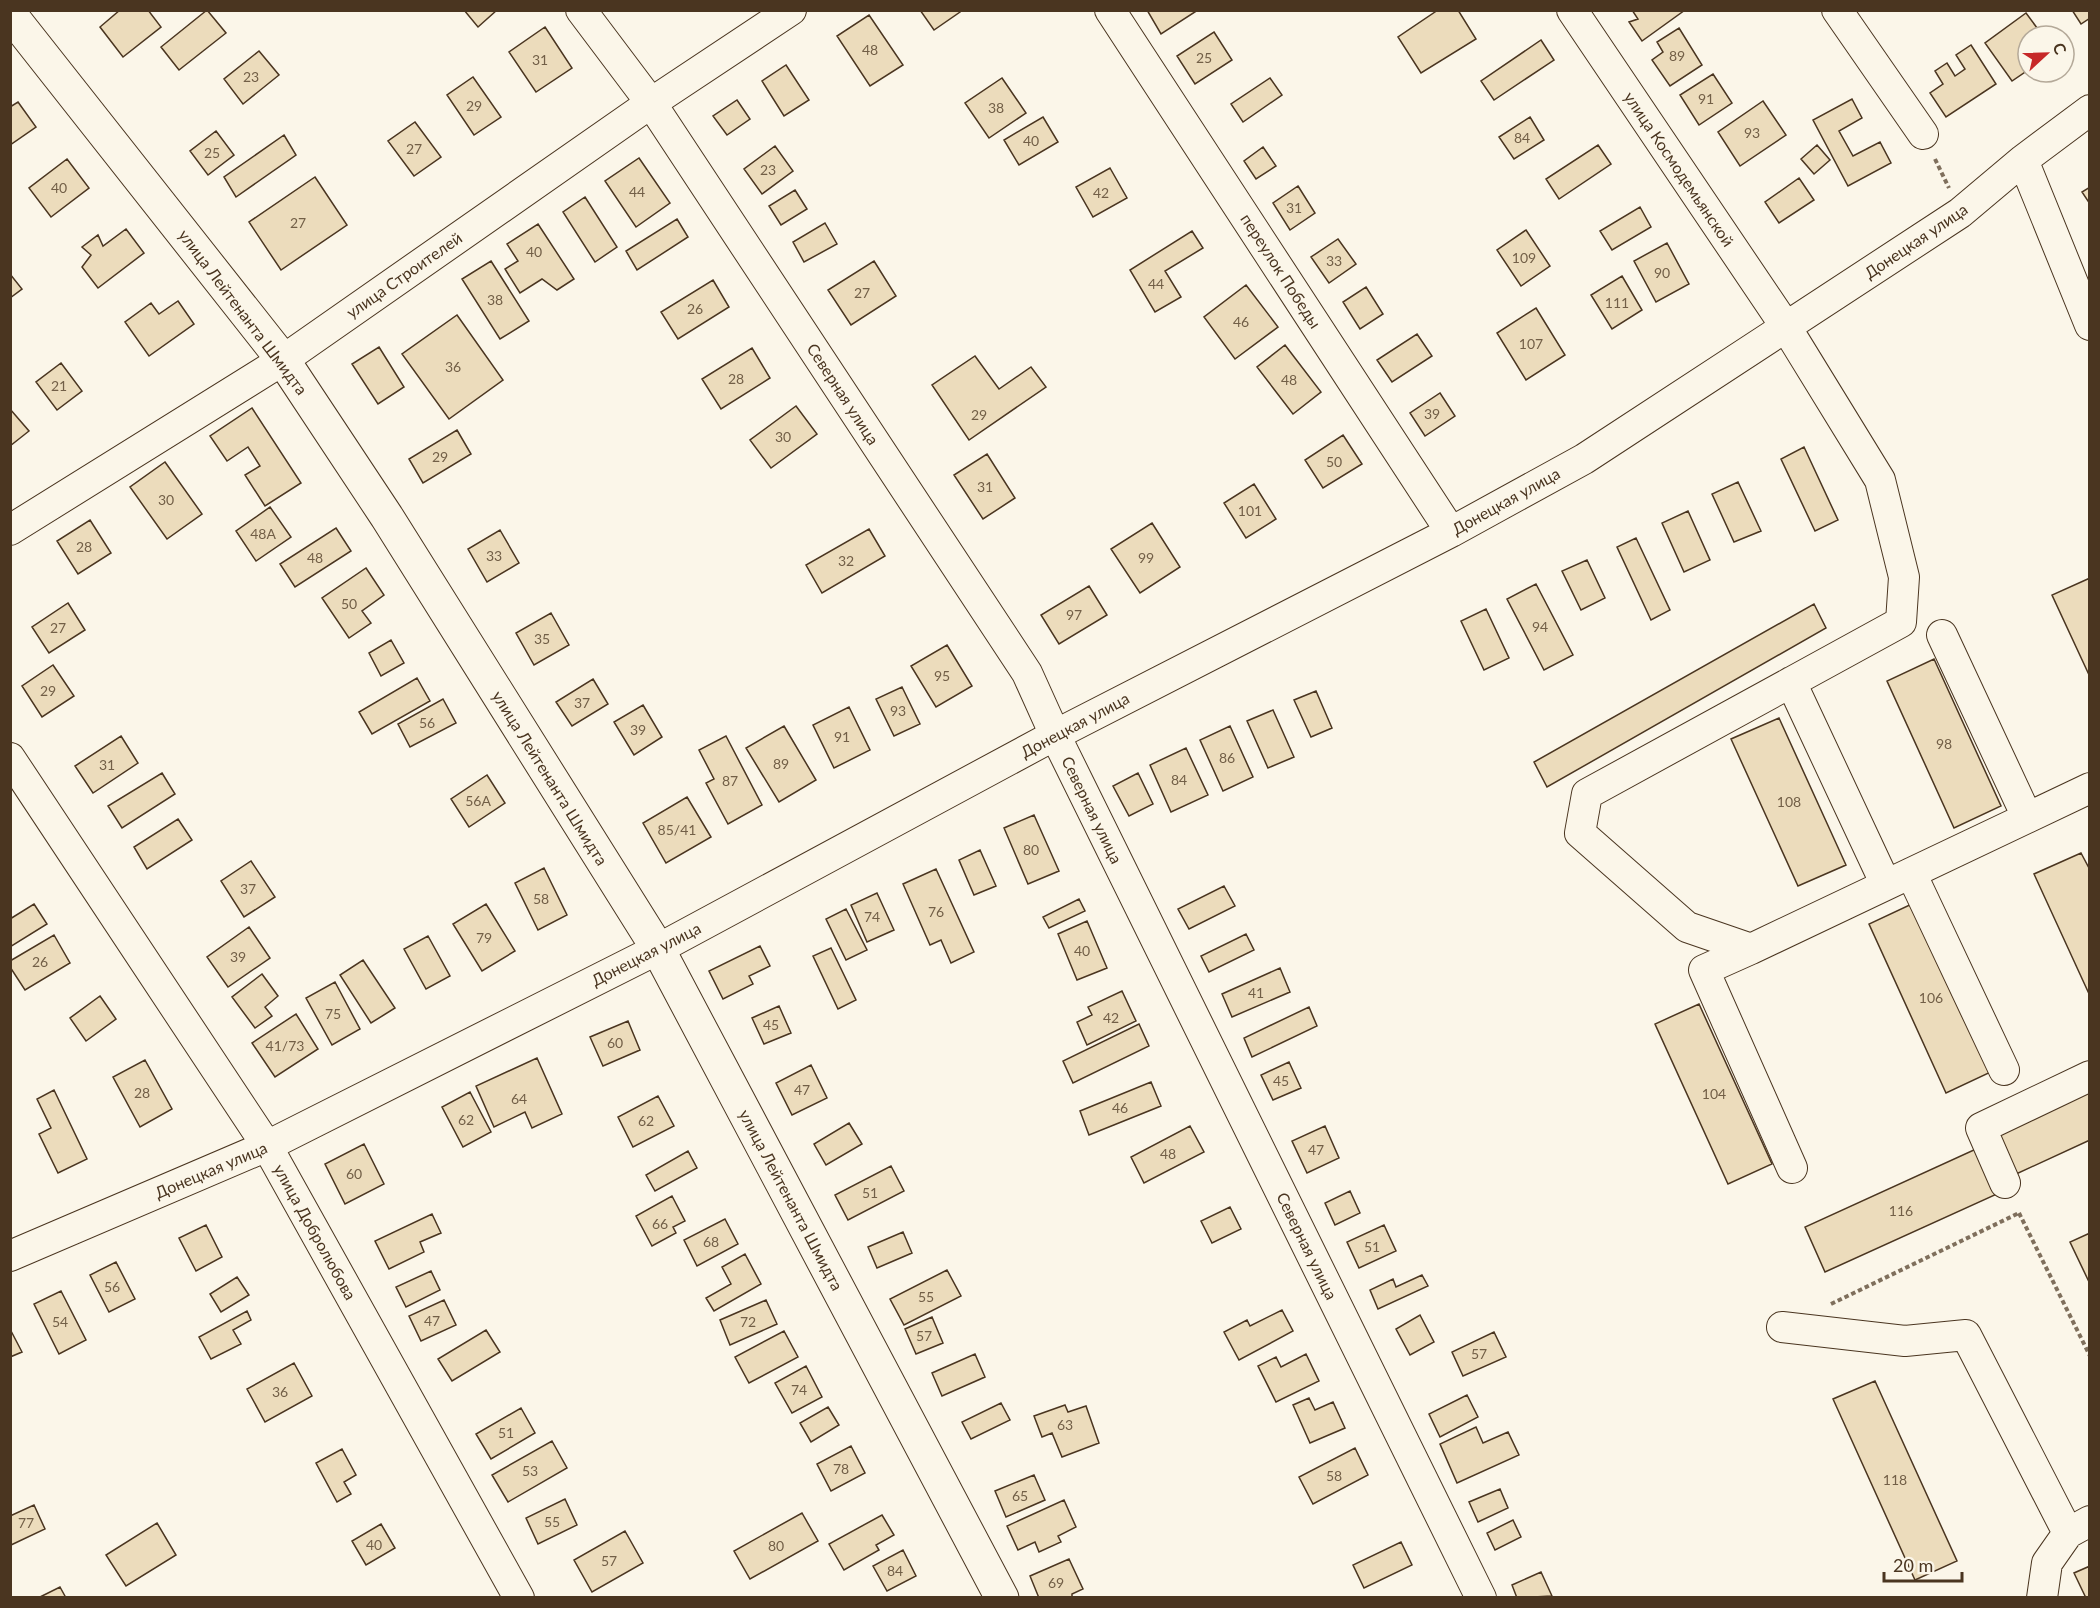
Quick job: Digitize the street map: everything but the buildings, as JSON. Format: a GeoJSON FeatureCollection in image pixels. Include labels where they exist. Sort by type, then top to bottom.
{"type":"FeatureCollection","features":[{"type":"Feature","properties":{"kind":"main road","name":"улица Лейтенанта Шмидта"},"geometry":{"type":"LineString","coordinates":[[10,14],[283,360],[387,517],[657,949],[1002,1598]]}},
{"type":"Feature","properties":{"kind":"street","name":"Северная улица"},"geometry":{"type":"LineString","coordinates":[[581,10],[651,103],[1027,673],[1055,735],[1481,1598]]}},
{"type":"Feature","properties":{"kind":"street","name":"улица Строителей"},"geometry":{"type":"LineString","coordinates":[[10,530],[283,360],[651,103],[791,10]]}},
{"type":"Feature","properties":{"kind":"street","name":"переулок Победы"},"geometry":{"type":"LineString","coordinates":[[1110,10],[1451,531]]}},
{"type":"Feature","properties":{"kind":"street","name":"улица Космодемьянской"},"geometry":{"type":"LineString","coordinates":[[1572,10],[1786,327],[1880,480],[1904,577],[1901,622],[1791,682]]}},
{"type":"Feature","properties":{"kind":"street"},"geometry":{"type":"LineString","coordinates":[[1837,10],[1923,134]]}},
{"type":"Feature","properties":{"kind":"street","name":"Донецкая улица"},"geometry":{"type":"LineString","coordinates":[[10,1256],[267,1146],[657,949],[1055,735],[1451,531],[1584,459],[1960,213],[2022,160],[2090,110]]}},
{"type":"Feature","properties":{"kind":"street"},"geometry":{"type":"LineString","coordinates":[[2022,160],[2090,325]]}},
{"type":"Feature","properties":{"kind":"street"},"geometry":{"type":"LineString","coordinates":[[1942,635],[2027,817]]}},
{"type":"Feature","properties":{"kind":"street"},"geometry":{"type":"LineString","coordinates":[[1750,949],[1687,927],[1580,833],[1587,794],[1791,682],[1880,872]]}},
{"type":"Feature","properties":{"kind":"street","name":"улица Добролюбова"},"geometry":{"type":"LineString","coordinates":[[10,758],[267,1146],[519,1598]]}},
{"type":"Feature","properties":{"kind":"street"},"geometry":{"type":"LineString","coordinates":[[1792,1168],[1704,970],[2090,788]]}},
{"type":"Feature","properties":{"kind":"street"},"geometry":{"type":"LineString","coordinates":[[1911,873],[2004,1070]]}},
{"type":"Feature","properties":{"kind":"street"},"geometry":{"type":"LineString","coordinates":[[2005,1182],[1981,1128],[2090,1076]]}},
{"type":"Feature","properties":{"kind":"street"},"geometry":{"type":"LineString","coordinates":[[1782,1327],[1905,1341],[1966,1335],[2079,1527],[2047,1563],[2042,1598]]}},
{"type":"Feature","properties":{"kind":"path"},"geometry":{"type":"LineString","coordinates":[[1923,134],[1960,213]]}},
{"type":"Feature","properties":{"kind":"path"},"geometry":{"type":"LineString","coordinates":[[2005,1182],[2090,1356]]}},
{"type":"Feature","properties":{"kind":"path"},"geometry":{"type":"LineString","coordinates":[[1825,1306],[2019,1213]]}}]}
